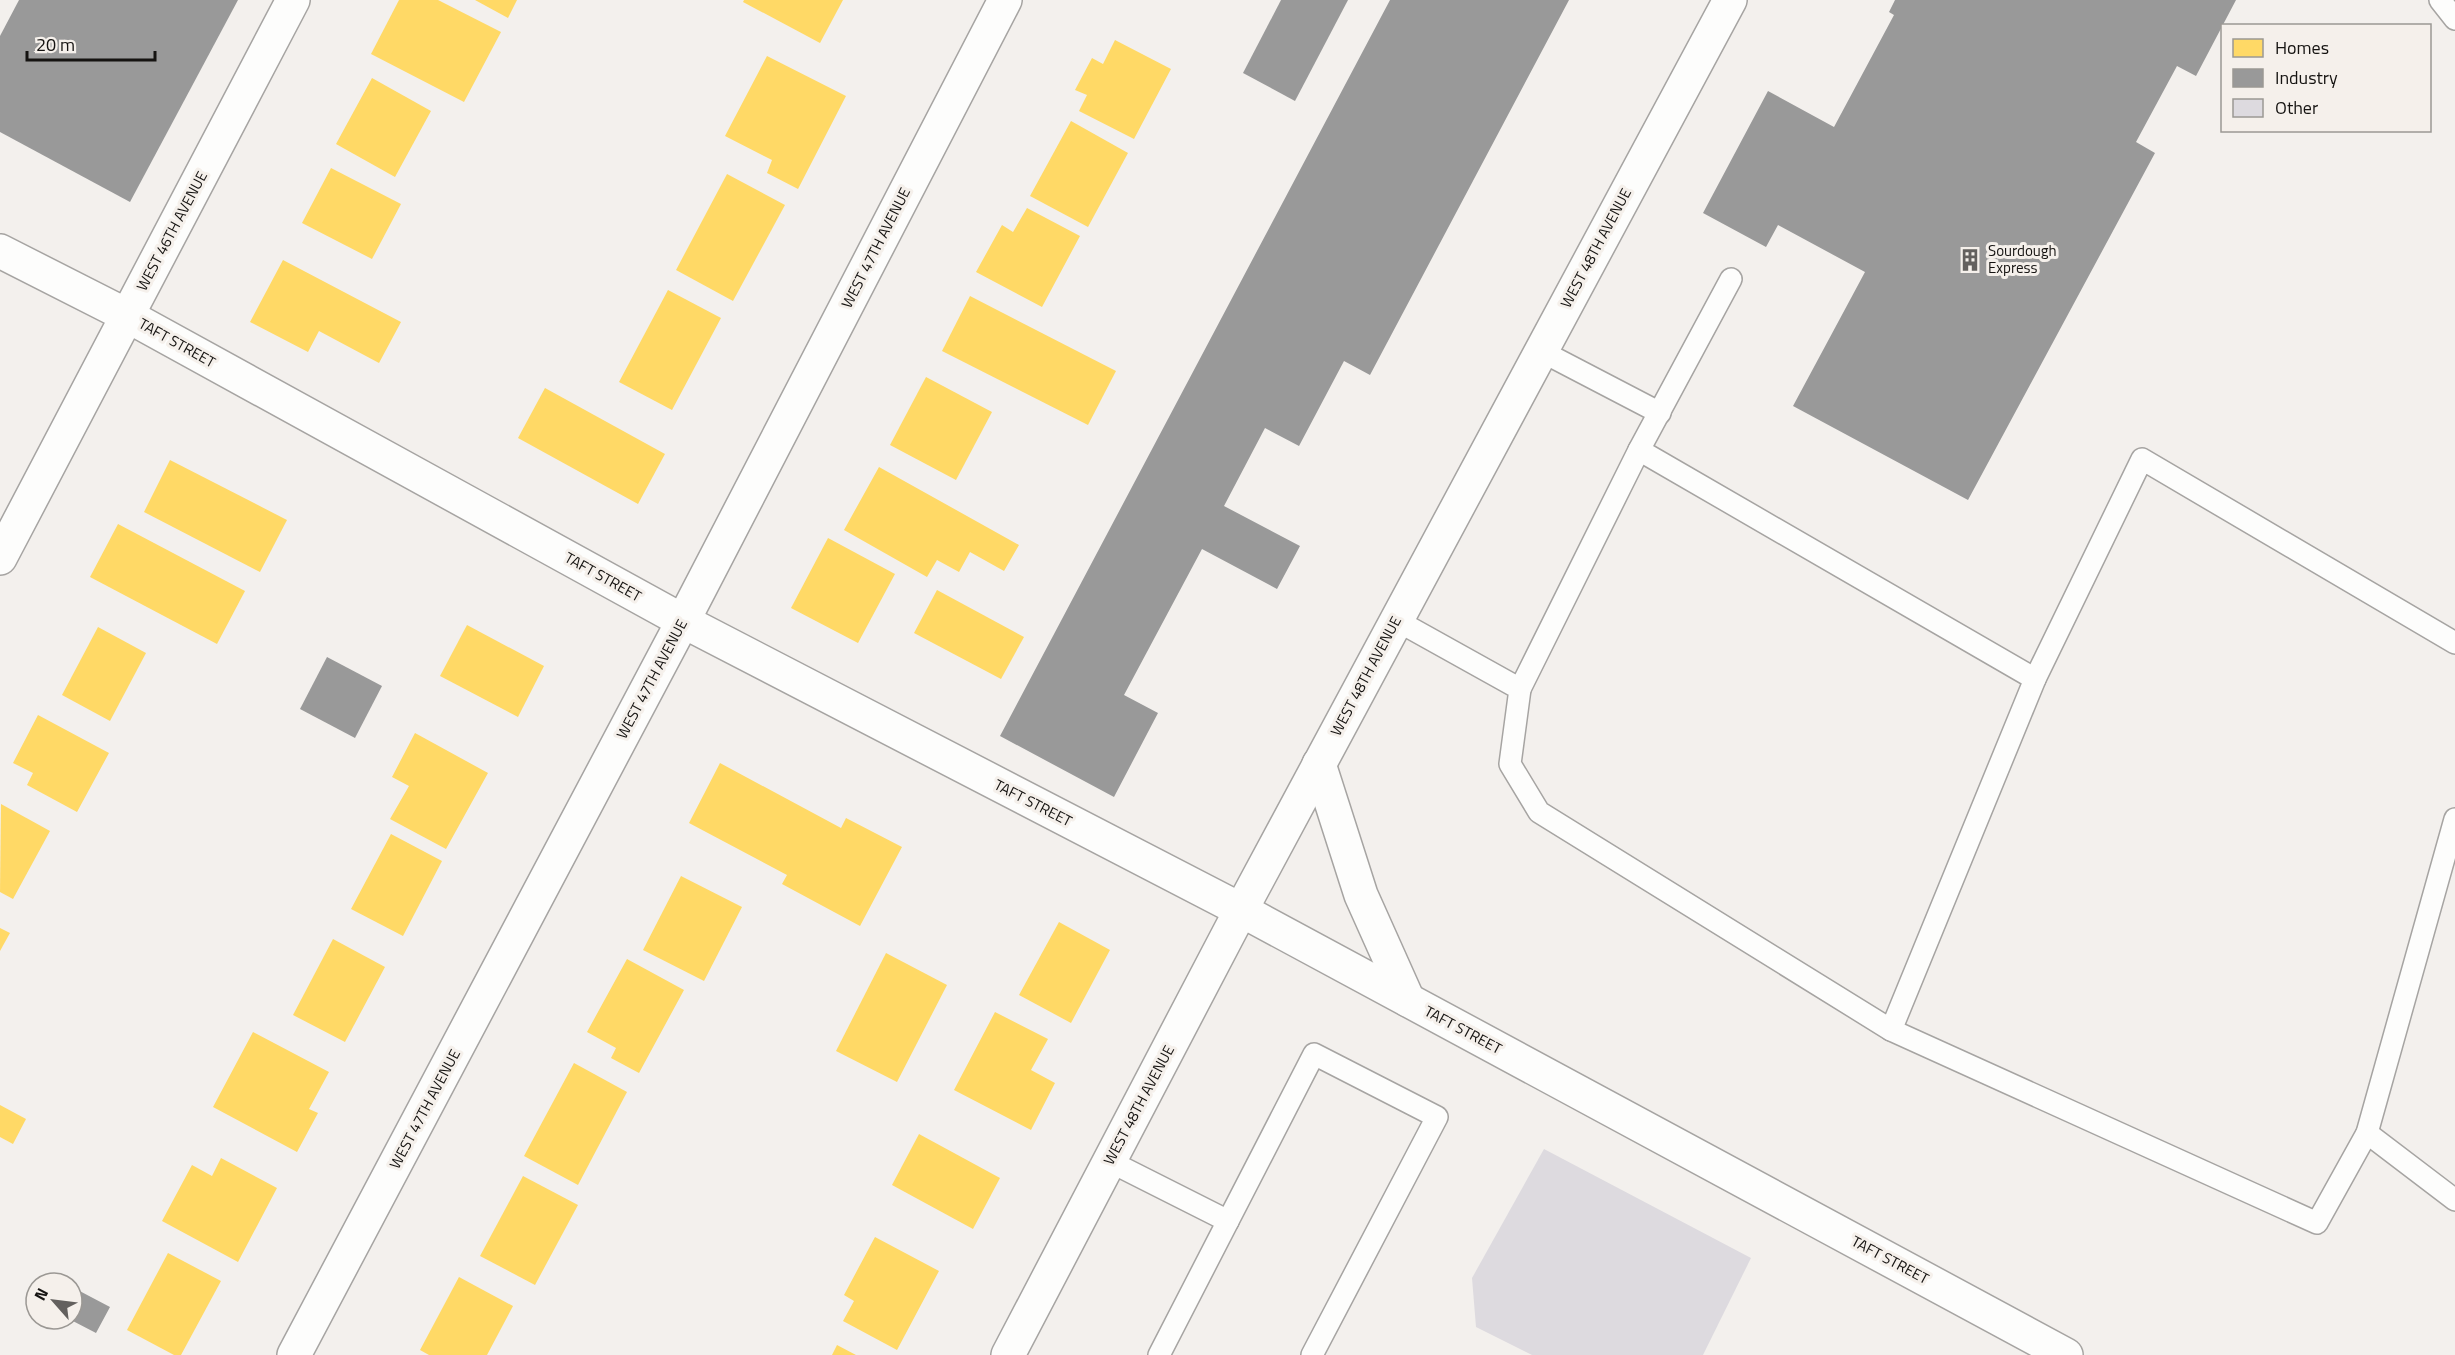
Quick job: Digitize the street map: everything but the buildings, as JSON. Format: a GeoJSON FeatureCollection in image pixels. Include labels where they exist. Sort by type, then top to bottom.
{"type":"FeatureCollection","features":[{"type":"Feature","properties":{"kind":"street","name":"WEST 46TH AVENUE"},"geometry":{"type":"LineString","coordinates":[[0,558],[293,0]]}},
{"type":"Feature","properties":{"kind":"street","name":"WEST 47TH AVENUE"},"geometry":{"type":"LineString","coordinates":[[294,1355],[683,621],[1005,0]]}},
{"type":"Feature","properties":{"kind":"street","name":"WEST 48TH AVENUE"},"geometry":{"type":"LineString","coordinates":[[1008,1355],[1240,910],[1730,0]]}},
{"type":"Feature","properties":{"kind":"street","name":"TAFT STREET"},"geometry":{"type":"LineString","coordinates":[[0,251],[128,316],[683,621],[1240,910],[2066,1355]]}},
{"type":"Feature","properties":{"kind":"street"},"geometry":{"type":"LineString","coordinates":[[1319,765],[1361,895],[1408,1000]]}},
{"type":"Feature","properties":{"kind":"lane"},"geometry":{"type":"LineString","coordinates":[[2440,0],[2455,20]]}},
{"type":"Feature","properties":{"kind":"lane"},"geometry":{"type":"LineString","coordinates":[[1731,279],[1639,450],[1520,689],[1510,764],[1539,812],[1891,1030],[2317,1223],[2367,1133],[2455,819]]}},
{"type":"Feature","properties":{"kind":"lane"},"geometry":{"type":"LineString","coordinates":[[1541,351],[1660,413]]}},
{"type":"Feature","properties":{"kind":"lane"},"geometry":{"type":"LineString","coordinates":[[1639,450],[2035,679]]}},
{"type":"Feature","properties":{"kind":"lane"},"geometry":{"type":"LineString","coordinates":[[1891,1030],[2035,679],[2142,459],[2455,643]]}},
{"type":"Feature","properties":{"kind":"lane"},"geometry":{"type":"LineString","coordinates":[[1396,620],[1520,689]]}},
{"type":"Feature","properties":{"kind":"lane"},"geometry":{"type":"LineString","coordinates":[[1159,1355],[1314,1054],[1437,1117],[1312,1355]]}},
{"type":"Feature","properties":{"kind":"lane"},"geometry":{"type":"LineString","coordinates":[[2367,1133],[2455,1200]]}},
{"type":"Feature","properties":{"kind":"lane"},"geometry":{"type":"LineString","coordinates":[[1109,1161],[1227,1221]]}},
{"type":"Feature","properties":{"kind":"place","name":"Sourdough Express"},"geometry":{"type":"Point","coordinates":[1970,260]}}]}
